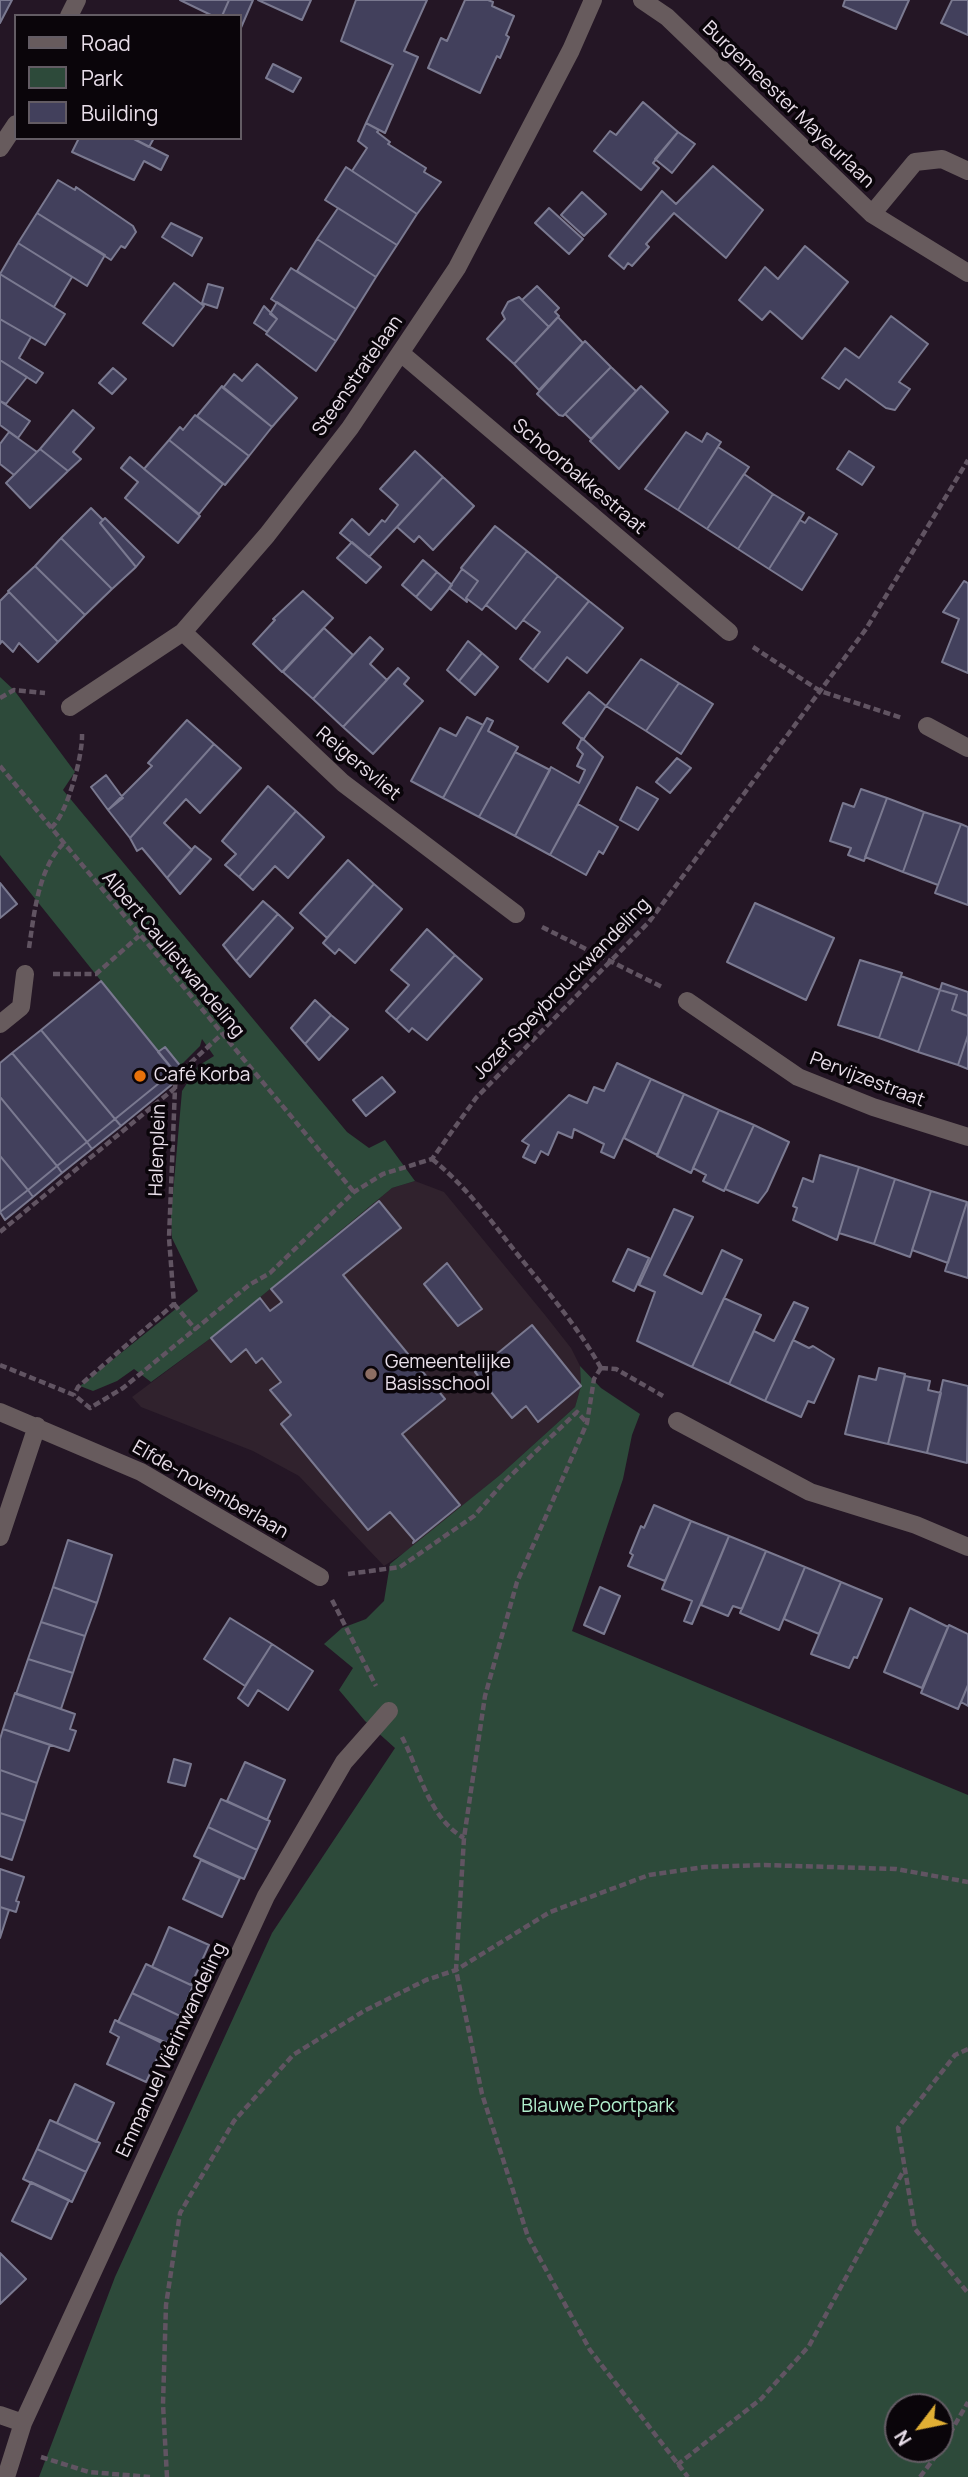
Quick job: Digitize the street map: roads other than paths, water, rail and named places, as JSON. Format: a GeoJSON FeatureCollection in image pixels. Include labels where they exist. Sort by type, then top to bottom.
{"type":"FeatureCollection","features":[{"type":"Feature","properties":{"kind":"street","name":"Steenstratelaan"},"geometry":{"type":"LineString","coordinates":[[70,707],[183,632],[267,535],[350,428],[457,268],[571,50],[593,0]]}},
{"type":"Feature","properties":{"kind":"street","name":"Burgemeester Mayeurlaan"},"geometry":{"type":"LineString","coordinates":[[642,0],[667,17],[872,214],[968,273]]}},
{"type":"Feature","properties":{"kind":"street"},"geometry":{"type":"LineString","coordinates":[[0,148],[14,127]]}},
{"type":"Feature","properties":{"kind":"street","name":"Burgemeester Mayeurlaan"},"geometry":{"type":"LineString","coordinates":[[872,214],[915,162],[942,159],[968,171]]}},
{"type":"Feature","properties":{"kind":"street","name":"Schoorbakkestraat"},"geometry":{"type":"LineString","coordinates":[[402,354],[729,632]]}},
{"type":"Feature","properties":{"kind":"street","name":"Reigersvliet"},"geometry":{"type":"LineString","coordinates":[[183,632],[343,783],[516,914]]}},
{"type":"Feature","properties":{"kind":"street"},"geometry":{"type":"LineString","coordinates":[[927,726],[968,748]]}},
{"type":"Feature","properties":{"kind":"street"},"geometry":{"type":"LineString","coordinates":[[0,1024],[21,1007],[25,974]]}},
{"type":"Feature","properties":{"kind":"street","name":"Pervijzestraat"},"geometry":{"type":"LineString","coordinates":[[687,1001],[798,1077],[873,1107],[968,1137]]}},
{"type":"Feature","properties":{"kind":"street","name":"Elfde-novemberlaan"},"geometry":{"type":"LineString","coordinates":[[0,1412],[141,1472],[320,1577]]}},
{"type":"Feature","properties":{"kind":"street"},"geometry":{"type":"LineString","coordinates":[[677,1421],[810,1492],[916,1525],[968,1547]]}},
{"type":"Feature","properties":{"kind":"street"},"geometry":{"type":"LineString","coordinates":[[0,1537],[37,1426]]}},
{"type":"Feature","properties":{"kind":"street","name":"Emmanuel Viérinwandeling"},"geometry":{"type":"LineString","coordinates":[[6,2477],[23,2423],[266,1896],[344,1762],[389,1711]]}},
{"type":"Feature","properties":{"kind":"street"},"geometry":{"type":"LineString","coordinates":[[0,2415],[23,2423]]}},
{"type":"Feature","properties":{"kind":"place","name":"Café Korba"},"geometry":{"type":"Point","coordinates":[140,1076]}},
{"type":"Feature","properties":{"kind":"place","name":"Gemeentelijke Basisschool"},"geometry":{"type":"Point","coordinates":[371,1374]}},
{"type":"Feature","properties":{"kind":"park label","name":"Blauwe Poortpark"},"geometry":{"type":"Point","coordinates":[598,2107]}}]}
